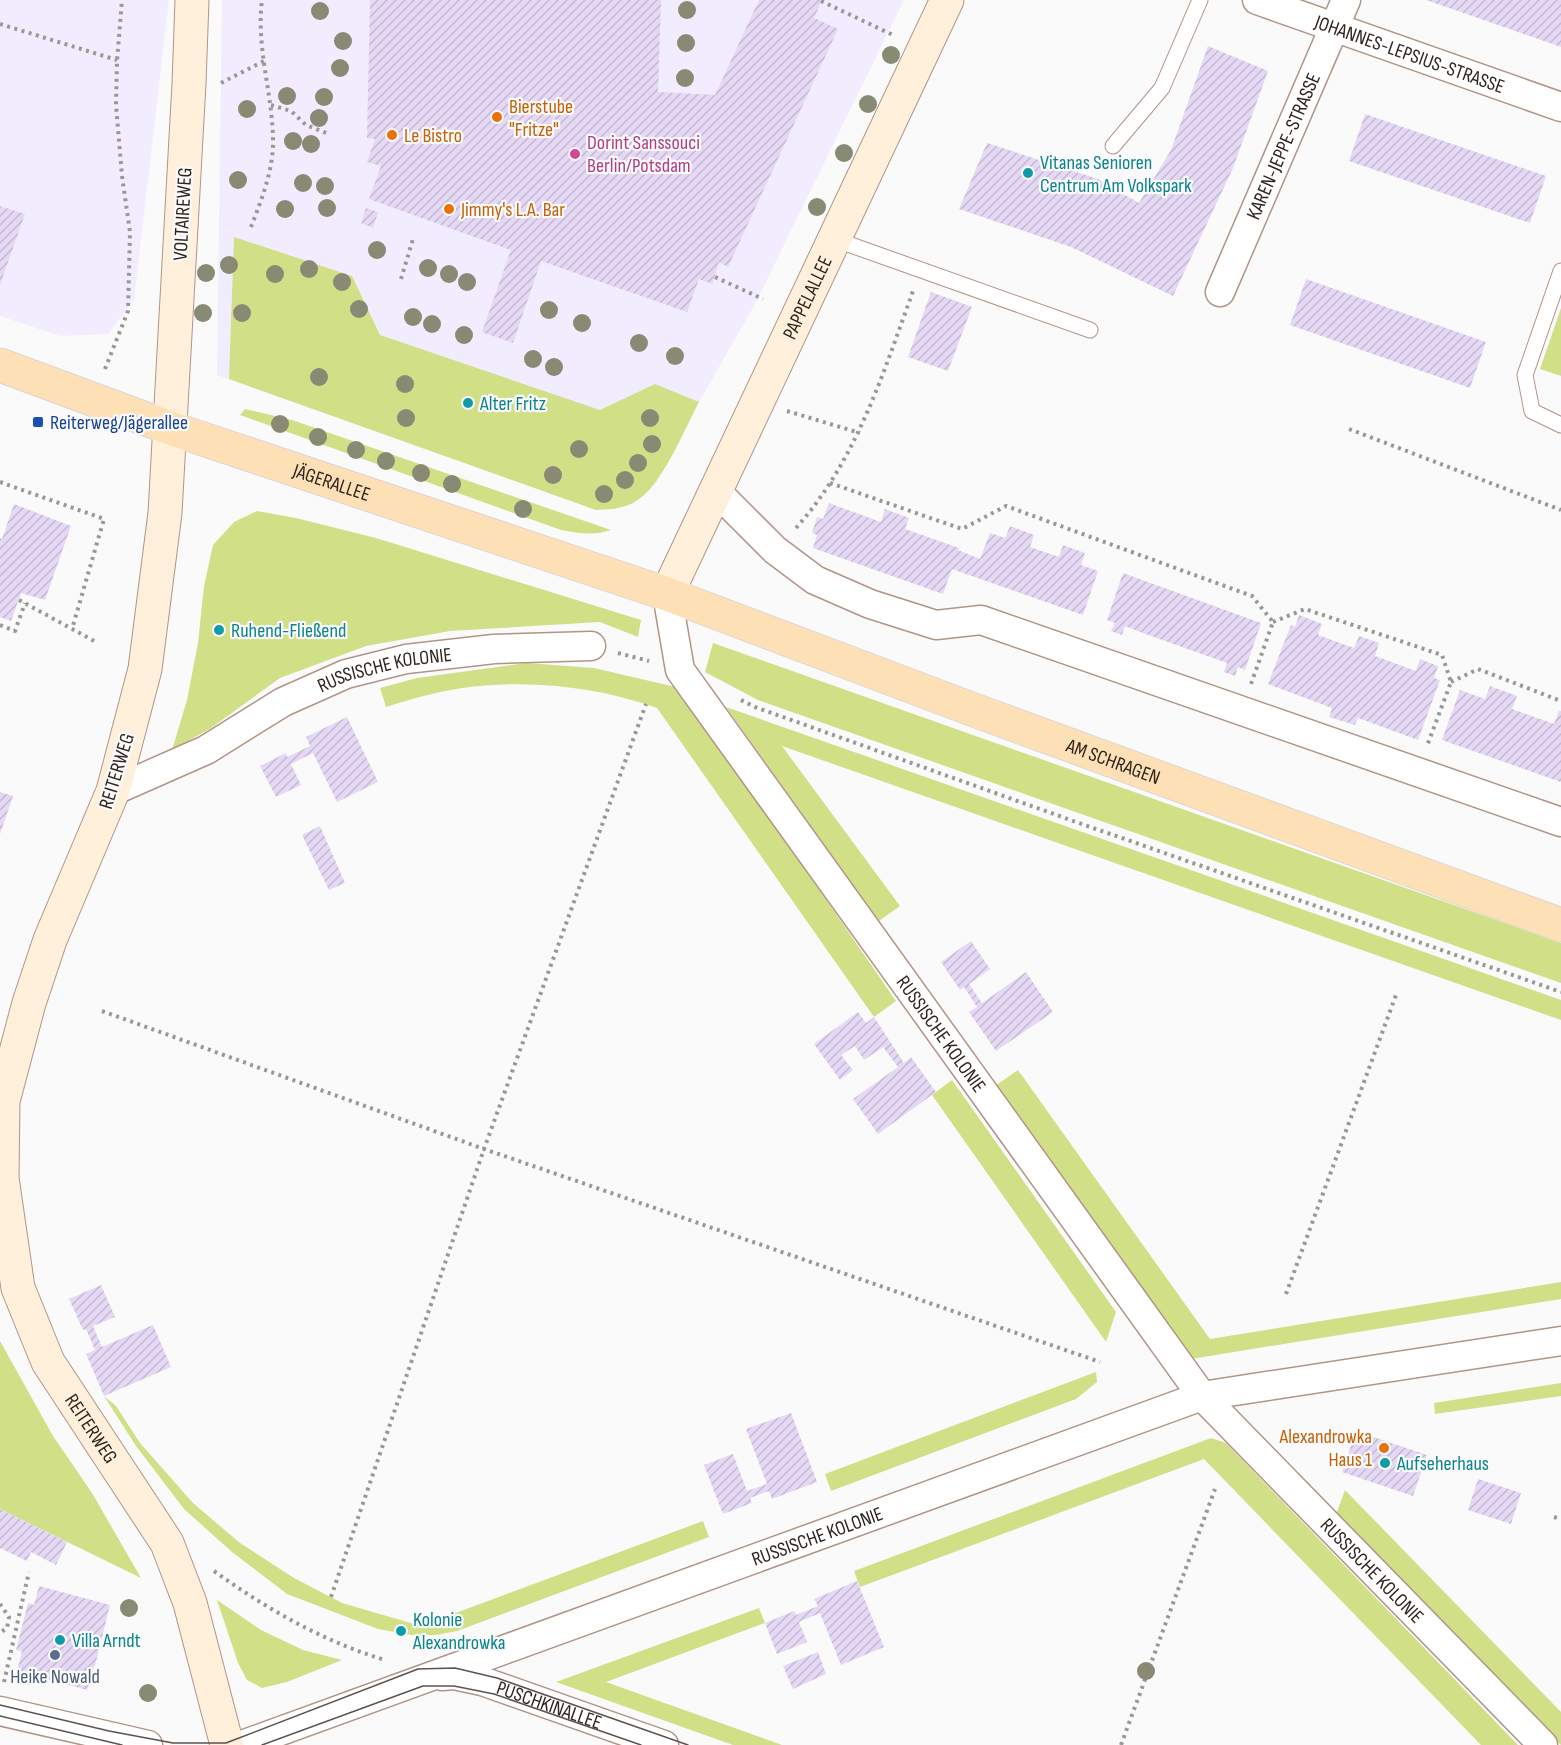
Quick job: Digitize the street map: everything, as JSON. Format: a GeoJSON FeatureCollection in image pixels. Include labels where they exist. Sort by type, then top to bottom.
{"type":"FeatureCollection","features":[{"type":"Feature","properties":{"kind":"main road","name":"JÄGERALLEE"},"geometry":{"type":"LineString","coordinates":[[0,366],[170,428],[667,594]]}},
{"type":"Feature","properties":{"kind":"main road","name":"AM SCHRAGEN"},"geometry":{"type":"LineString","coordinates":[[667,594],[963,706],[1561,925]]}},
{"type":"Feature","properties":{"kind":"street","name":"VOLTAIREWEG"},"geometry":{"type":"LineString","coordinates":[[170,428],[192,0]]}},
{"type":"Feature","properties":{"kind":"street","name":"PAPPELALLEE"},"geometry":{"type":"LineString","coordinates":[[667,594],[947,0]]}},
{"type":"Feature","properties":{"kind":"street","name":"JOHANNES-LEPSIUS-STRASSE"},"geometry":{"type":"LineString","coordinates":[[1257,0],[1561,107]]}},
{"type":"Feature","properties":{"kind":"street","name":"KAREN-JEPPE-STRASSE"},"geometry":{"type":"LineString","coordinates":[[1220,292],[1346,0]]}},
{"type":"Feature","properties":{"kind":"street","name":"REITERWEG"},"geometry":{"type":"LineString","coordinates":[[170,428],[165,513],[145,669],[113,790],[50,940],[29,1003],[2,1100],[2,1178],[18,1288],[48,1362],[167,1543],[190,1603],[227,1745]]}},
{"type":"Feature","properties":{"kind":"street"},"geometry":{"type":"LineString","coordinates":[[716,491],[776,550],[815,580],[870,604],[936,625],[981,620],[1561,822]]}},
{"type":"Feature","properties":{"kind":"street","name":"RUSSISCHE KOLONIE"},"geometry":{"type":"LineString","coordinates":[[667,594],[680,670],[1202,1396],[1543,1745]]}},
{"type":"Feature","properties":{"kind":"street","name":"RUSSISCHE KOLONIE"},"geometry":{"type":"LineString","coordinates":[[113,790],[206,750],[283,702],[346,674],[406,659],[494,649],[591,646]]}},
{"type":"Feature","properties":{"kind":"street","name":"RUSSISCHE KOLONIE"},"geometry":{"type":"LineString","coordinates":[[242,1745],[1202,1396],[1561,1341]]}},
{"type":"Feature","properties":{"kind":"street","name":"PUSCHKINALLEE"},"geometry":{"type":"LineString","coordinates":[[434,1676],[454,1675],[482,1681],[664,1745]]}},
{"type":"Feature","properties":{"kind":"street"},"geometry":{"type":"LineString","coordinates":[[1,1699],[148,1745]]}},
{"type":"Feature","properties":{"kind":"lane"},"geometry":{"type":"LineString","coordinates":[[1113,146],[1162,88],[1200,0]]}},
{"type":"Feature","properties":{"kind":"lane"},"geometry":{"type":"LineString","coordinates":[[834,239],[1090,330]]}},
{"type":"Feature","properties":{"kind":"lane"},"geometry":{"type":"LineString","coordinates":[[1561,271],[1525,375],[1532,411],[1561,424]]}},
{"type":"Feature","properties":{"kind":"path"},"geometry":{"type":"LineString","coordinates":[[92,399],[128,311],[130,232],[118,129],[117,60],[122,0]]}},
{"type":"Feature","properties":{"kind":"path"},"geometry":{"type":"LineString","coordinates":[[251,227],[269,179],[273,140],[271,105],[261,30],[262,0]]}},
{"type":"Feature","properties":{"kind":"path"},"geometry":{"type":"LineString","coordinates":[[822,1],[893,35]]}},
{"type":"Feature","properties":{"kind":"path"},"geometry":{"type":"LineString","coordinates":[[0,24],[117,60]]}},
{"type":"Feature","properties":{"kind":"path"},"geometry":{"type":"LineString","coordinates":[[218,85],[264,61]]}},
{"type":"Feature","properties":{"kind":"path"},"geometry":{"type":"LineString","coordinates":[[271,105],[291,111],[306,125],[329,134]]}},
{"type":"Feature","properties":{"kind":"path"},"geometry":{"type":"LineString","coordinates":[[401,279],[413,239]]}},
{"type":"Feature","properties":{"kind":"path"},"geometry":{"type":"LineString","coordinates":[[776,550],[808,514],[860,433],[920,270]]}},
{"type":"Feature","properties":{"kind":"path"},"geometry":{"type":"LineString","coordinates":[[715,276],[763,299]]}},
{"type":"Feature","properties":{"kind":"path"},"geometry":{"type":"LineString","coordinates":[[758,402],[860,433]]}},
{"type":"Feature","properties":{"kind":"path"},"geometry":{"type":"LineString","coordinates":[[1349,429],[1561,510]]}},
{"type":"Feature","properties":{"kind":"path"},"geometry":{"type":"LineString","coordinates":[[0,482],[104,519],[72,629]]}},
{"type":"Feature","properties":{"kind":"path"},"geometry":{"type":"LineString","coordinates":[[830,483],[962,529],[1006,506],[1252,596],[1273,622]]}},
{"type":"Feature","properties":{"kind":"path"},"geometry":{"type":"LineString","coordinates":[[19,600],[96,642]]}},
{"type":"Feature","properties":{"kind":"path"},"geometry":{"type":"LineString","coordinates":[[0,625],[15,631],[25,603]]}},
{"type":"Feature","properties":{"kind":"path"},"geometry":{"type":"LineString","coordinates":[[1242,711],[1273,622],[1305,609],[1442,655],[1451,682],[1417,772]]}},
{"type":"Feature","properties":{"kind":"path"},"geometry":{"type":"LineString","coordinates":[[591,646],[680,670]]}},
{"type":"Feature","properties":{"kind":"path"},"geometry":{"type":"LineString","coordinates":[[1451,682],[1478,669],[1561,701]]}},
{"type":"Feature","properties":{"kind":"path"},"geometry":{"type":"LineString","coordinates":[[734,696],[755,707],[1078,824],[1561,992]]}},
{"type":"Feature","properties":{"kind":"path"},"geometry":{"type":"LineString","coordinates":[[331,1597],[484,1149],[646,704]]}},
{"type":"Feature","properties":{"kind":"path"},"geometry":{"type":"LineString","coordinates":[[1286,1294],[1396,995]]}},
{"type":"Feature","properties":{"kind":"path"},"geometry":{"type":"LineString","coordinates":[[102,1011],[484,1149],[1100,1362]]}},
{"type":"Feature","properties":{"kind":"path"},"geometry":{"type":"LineString","coordinates":[[1121,1745],[1215,1489]]}},
{"type":"Feature","properties":{"kind":"path"},"geometry":{"type":"LineString","coordinates":[[1554,1517],[1561,1519]]}},
{"type":"Feature","properties":{"kind":"path"},"geometry":{"type":"LineString","coordinates":[[210,1568],[284,1618],[361,1653],[418,1669],[434,1676]]}},
{"type":"Feature","properties":{"kind":"path"},"geometry":{"type":"LineString","coordinates":[[1,1699],[30,1572]]}},
{"type":"Feature","properties":{"kind":"path"},"geometry":{"type":"LineString","coordinates":[[0,1604],[9,1617],[7,1628],[0,1633]]}},
{"type":"Feature","properties":{"kind":"path"},"geometry":{"type":"LineString","coordinates":[[8,1621],[17,1623]]}},
{"type":"Feature","properties":{"kind":"shaded area"},"geometry":{"type":"Polygon","coordinates":[[[0,0],[169,0],[134,300],[108,334],[60,336],[0,316],[0,0]]]}},
{"type":"Feature","properties":{"kind":"shaded area"},"geometry":{"type":"Polygon","coordinates":[[[222,0],[904,0],[754,306],[699,402],[657,482],[633,503],[616,509],[596,510],[217,375],[222,0]]]}},
{"type":"Feature","properties":{"kind":"green space"},"geometry":{"type":"Polygon","coordinates":[[[234,237],[352,276],[380,335],[600,410],[655,384],[699,402],[671,458],[643,496],[624,506],[596,510],[229,379],[234,237]]]}},
{"type":"Feature","properties":{"kind":"green space"},"geometry":{"type":"Polygon","coordinates":[[[1561,308],[1561,376],[1540,369],[1561,308]]]}},
{"type":"Feature","properties":{"kind":"green space"},"geometry":{"type":"Polygon","coordinates":[[[245,409],[292,420],[611,530],[580,533],[561,530],[240,415],[245,409]]]}},
{"type":"Feature","properties":{"kind":"green space"},"geometry":{"type":"Polygon","coordinates":[[[257,511],[296,518],[376,538],[641,620],[638,637],[600,622],[450,631],[366,646],[280,678],[211,728],[172,750],[187,700],[198,643],[204,586],[213,545],[234,522],[257,511]]]}},
{"type":"Feature","properties":{"kind":"green space"},"geometry":{"type":"Polygon","coordinates":[[[713,643],[1561,943],[1561,983],[758,700],[705,672],[713,643]]]}},
{"type":"Feature","properties":{"kind":"green space"},"geometry":{"type":"Polygon","coordinates":[[[527,663],[594,668],[680,688],[896,1001],[874,1017],[657,708],[610,694],[561,686],[511,684],[452,690],[386,707],[380,688],[417,678],[527,663]]]}},
{"type":"Feature","properties":{"kind":"green space"},"geometry":{"type":"Polygon","coordinates":[[[726,707],[1561,1000],[1561,1020],[782,746],[900,906],[879,921],[726,707]]]}},
{"type":"Feature","properties":{"kind":"green space"},"geometry":{"type":"Polygon","coordinates":[[[1018,1070],[1210,1339],[1561,1282],[1561,1299],[1191,1359],[995,1086],[1018,1070]]]}},
{"type":"Feature","properties":{"kind":"green space"},"geometry":{"type":"Polygon","coordinates":[[[952,1080],[1116,1312],[1106,1342],[932,1095],[952,1080]]]}},
{"type":"Feature","properties":{"kind":"green space"},"geometry":{"type":"Polygon","coordinates":[[[0,1341],[53,1436],[92,1493],[141,1578],[0,1509],[0,1341]]]}},
{"type":"Feature","properties":{"kind":"green space"},"geometry":{"type":"Polygon","coordinates":[[[1096,1372],[1097,1382],[1076,1399],[831,1491],[825,1474],[1096,1372]]]}},
{"type":"Feature","properties":{"kind":"green space"},"geometry":{"type":"Polygon","coordinates":[[[1561,1383],[1561,1396],[1435,1414],[1434,1403],[1561,1383]]]}},
{"type":"Feature","properties":{"kind":"green space"},"geometry":{"type":"Polygon","coordinates":[[[104,1396],[116,1406],[140,1443],[193,1503],[240,1543],[294,1578],[342,1603],[421,1626],[703,1521],[709,1537],[457,1631],[436,1635],[411,1635],[378,1629],[287,1594],[232,1552],[184,1509],[136,1446],[104,1396]]]}},
{"type":"Feature","properties":{"kind":"green space"},"geometry":{"type":"Polygon","coordinates":[[[1211,1438],[1226,1443],[1518,1745],[1481,1745],[1204,1459],[860,1587],[854,1571],[1211,1438]]]}},
{"type":"Feature","properties":{"kind":"green space"},"geometry":{"type":"Polygon","coordinates":[[[1345,1490],[1561,1712],[1561,1745],[1335,1517],[1345,1490]]]}},
{"type":"Feature","properties":{"kind":"green space"},"geometry":{"type":"Polygon","coordinates":[[[217,1600],[261,1630],[303,1650],[342,1660],[287,1682],[262,1688],[247,1680],[238,1663],[217,1600]]]}},
{"type":"Feature","properties":{"kind":"green space"},"geometry":{"type":"Polygon","coordinates":[[[759,1608],[765,1623],[606,1682],[782,1745],[733,1745],[556,1682],[759,1608]]]}},
{"type":"Feature","properties":{"kind":"building","name":"Dorint Sanssouci Berlin/Potsdam"},"geometry":{"type":"Polygon","coordinates":[[[370,0],[661,0],[658,92],[715,95],[759,0],[822,0],[814,18],[838,29],[728,267],[719,262],[712,284],[699,279],[687,312],[541,261],[513,343],[482,332],[511,250],[369,199],[381,166],[367,162],[375,139],[367,138],[370,0]]]}},
{"type":"Feature","properties":{"kind":"building"},"geometry":{"type":"Polygon","coordinates":[[[1426,0],[1561,0],[1561,47],[1426,0]]]}},
{"type":"Feature","properties":{"kind":"building","name":"Vitanas Senioren Centrum Am Volkspark"},"geometry":{"type":"Polygon","coordinates":[[[1208,46],[1268,71],[1233,168],[1173,296],[1071,247],[959,209],[987,143],[1098,179],[1139,203],[1171,150],[1208,46]]]}},
{"type":"Feature","properties":{"kind":"building"},"geometry":{"type":"Polygon","coordinates":[[[1365,114],[1546,176],[1530,223],[1349,161],[1365,114]]]}},
{"type":"Feature","properties":{"kind":"building"},"geometry":{"type":"Polygon","coordinates":[[[0,206],[25,214],[0,285],[0,206]]]}},
{"type":"Feature","properties":{"kind":"building"},"geometry":{"type":"Polygon","coordinates":[[[366,208],[378,212],[373,228],[361,223],[366,208]]]}},
{"type":"Feature","properties":{"kind":"building"},"geometry":{"type":"Polygon","coordinates":[[[1306,279],[1486,342],[1470,388],[1290,325],[1306,279]]]}},
{"type":"Feature","properties":{"kind":"building"},"geometry":{"type":"Polygon","coordinates":[[[931,292],[972,307],[948,371],[908,357],[931,292]]]}},
{"type":"Feature","properties":{"kind":"building"},"geometry":{"type":"Polygon","coordinates":[[[829,503],[881,522],[885,509],[909,518],[905,529],[959,548],[958,550],[980,559],[990,533],[1005,538],[1010,526],[1034,535],[1030,547],[1059,557],[1063,545],[1085,553],[1081,565],[1098,571],[1083,615],[952,569],[943,594],[813,548],[817,535],[812,533],[817,517],[823,519],[829,503]]]}},
{"type":"Feature","properties":{"kind":"building"},"geometry":{"type":"Polygon","coordinates":[[[14,504],[71,526],[45,600],[21,593],[11,621],[0,617],[0,538],[2,539],[14,504]]]}},
{"type":"Feature","properties":{"kind":"building"},"geometry":{"type":"Polygon","coordinates":[[[1123,573],[1261,623],[1245,670],[1238,667],[1235,676],[1224,672],[1227,663],[1125,626],[1122,635],[1111,631],[1115,623],[1107,620],[1123,573]]]}},
{"type":"Feature","properties":{"kind":"building"},"geometry":{"type":"Polygon","coordinates":[[[1299,615],[1322,624],[1318,635],[1354,648],[1359,636],[1379,643],[1375,656],[1416,671],[1420,659],[1438,666],[1434,678],[1440,680],[1418,740],[1358,718],[1355,725],[1329,717],[1332,708],[1268,684],[1291,625],[1295,627],[1299,615]]]}},
{"type":"Feature","properties":{"kind":"building"},"geometry":{"type":"Polygon","coordinates":[[[1490,686],[1517,696],[1512,709],[1554,724],[1561,711],[1561,782],[1442,740],[1460,690],[1485,699],[1490,686]]]}},
{"type":"Feature","properties":{"kind":"building"},"geometry":{"type":"Polygon","coordinates":[[[347,717],[378,782],[337,802],[313,753],[291,764],[301,785],[276,797],[260,766],[286,753],[287,757],[310,746],[306,737],[347,717]]]}},
{"type":"Feature","properties":{"kind":"building"},"geometry":{"type":"Polygon","coordinates":[[[0,792],[13,796],[0,834],[0,792]]]}},
{"type":"Feature","properties":{"kind":"building"},"geometry":{"type":"Polygon","coordinates":[[[320,826],[345,883],[329,890],[302,835],[320,826]]]}},
{"type":"Feature","properties":{"kind":"building"},"geometry":{"type":"Polygon","coordinates":[[[971,941],[990,969],[969,984],[982,1003],[1026,972],[1053,1012],[996,1051],[969,1012],[977,1007],[964,987],[960,990],[941,962],[971,941]]]}},
{"type":"Feature","properties":{"kind":"building"},"geometry":{"type":"Polygon","coordinates":[[[858,1012],[866,1023],[874,1017],[904,1063],[911,1057],[936,1092],[878,1134],[853,1099],[898,1067],[883,1047],[864,1060],[855,1046],[841,1055],[853,1070],[840,1080],[814,1044],[858,1012]]]}},
{"type":"Feature","properties":{"kind":"building"},"geometry":{"type":"Polygon","coordinates":[[[101,1285],[115,1317],[93,1326],[102,1347],[153,1325],[171,1367],[104,1396],[86,1354],[95,1350],[69,1299],[101,1285]]]}},
{"type":"Feature","properties":{"kind":"building"},"geometry":{"type":"Polygon","coordinates":[[[791,1413],[817,1482],[772,1499],[769,1491],[750,1498],[752,1503],[723,1514],[704,1465],[733,1454],[747,1491],[767,1484],[746,1429],[791,1413]]]}},
{"type":"Feature","properties":{"kind":"building","name":"Aufseherhaus"},"geometry":{"type":"Polygon","coordinates":[[[1356,1431],[1427,1455],[1413,1496],[1342,1472],[1356,1431]]]}},
{"type":"Feature","properties":{"kind":"building"},"geometry":{"type":"Polygon","coordinates":[[[1478,1479],[1521,1493],[1511,1524],[1468,1510],[1478,1479]]]}},
{"type":"Feature","properties":{"kind":"building"},"geometry":{"type":"Polygon","coordinates":[[[0,1509],[67,1542],[56,1565],[31,1552],[27,1561],[0,1548],[0,1509]]]}},
{"type":"Feature","properties":{"kind":"building"},"geometry":{"type":"Polygon","coordinates":[[[857,1581],[884,1647],[841,1665],[820,1613],[799,1622],[807,1642],[777,1654],[765,1623],[794,1611],[796,1615],[818,1606],[814,1599],[857,1581]]]}},
{"type":"Feature","properties":{"kind":"building","name":"Villa Arndt"},"geometry":{"type":"Polygon","coordinates":[[[39,1586],[110,1605],[87,1690],[17,1671],[22,1651],[16,1650],[28,1603],[34,1605],[39,1586]]]}},
{"type":"Feature","properties":{"kind":"building"},"geometry":{"type":"Polygon","coordinates":[[[818,1652],[826,1674],[793,1689],[783,1666],[818,1652]]]}},
{"type":"Feature","properties":{"kind":"tram line"},"geometry":{"type":"LineString","coordinates":[[0,1705],[109,1731],[173,1743],[226,1743],[418,1669],[455,1668],[497,1678],[688,1745]]}},
{"type":"Feature","properties":{"kind":"tram line"},"geometry":{"type":"LineString","coordinates":[[262,1745],[423,1686],[454,1686],[494,1694],[641,1745]]}},
{"type":"Feature","properties":{"kind":"tram line"},"geometry":{"type":"LineString","coordinates":[[0,1716],[122,1745]]}},
{"type":"Feature","properties":{"kind":"place","name":"Bierstube \"Fritze\""},"geometry":{"type":"Point","coordinates":[497,117]}},
{"type":"Feature","properties":{"kind":"place","name":"Le Bistro"},"geometry":{"type":"Point","coordinates":[392,135]}},
{"type":"Feature","properties":{"kind":"place","name":"Dorint Sanssouci Berlin/Potsdam"},"geometry":{"type":"Point","coordinates":[575,154]}},
{"type":"Feature","properties":{"kind":"place","name":"Vitanas Senioren Centrum Am Volkspark"},"geometry":{"type":"Point","coordinates":[1028,173]}},
{"type":"Feature","properties":{"kind":"place","name":"Jimmy's L.A. Bar"},"geometry":{"type":"Point","coordinates":[449,209]}},
{"type":"Feature","properties":{"kind":"place","name":"Alter Fritz"},"geometry":{"type":"Point","coordinates":[468,403]}},
{"type":"Feature","properties":{"kind":"place","name":"Reiterweg/Jägerallee"},"geometry":{"type":"Point","coordinates":[38,422]}},
{"type":"Feature","properties":{"kind":"place","name":"Ruhend-Fließend"},"geometry":{"type":"Point","coordinates":[219,630]}},
{"type":"Feature","properties":{"kind":"place","name":"Alexandrowka Haus 1"},"geometry":{"type":"Point","coordinates":[1384,1448]}},
{"type":"Feature","properties":{"kind":"place","name":"Aufseherhaus"},"geometry":{"type":"Point","coordinates":[1385,1463]}},
{"type":"Feature","properties":{"kind":"place","name":"Kolonie Alexandrowka"},"geometry":{"type":"Point","coordinates":[401,1631]}},
{"type":"Feature","properties":{"kind":"place","name":"Villa Arndt"},"geometry":{"type":"Point","coordinates":[60,1640]}},
{"type":"Feature","properties":{"kind":"place","name":"Heike Nowald"},"geometry":{"type":"Point","coordinates":[55,1655]}}]}
